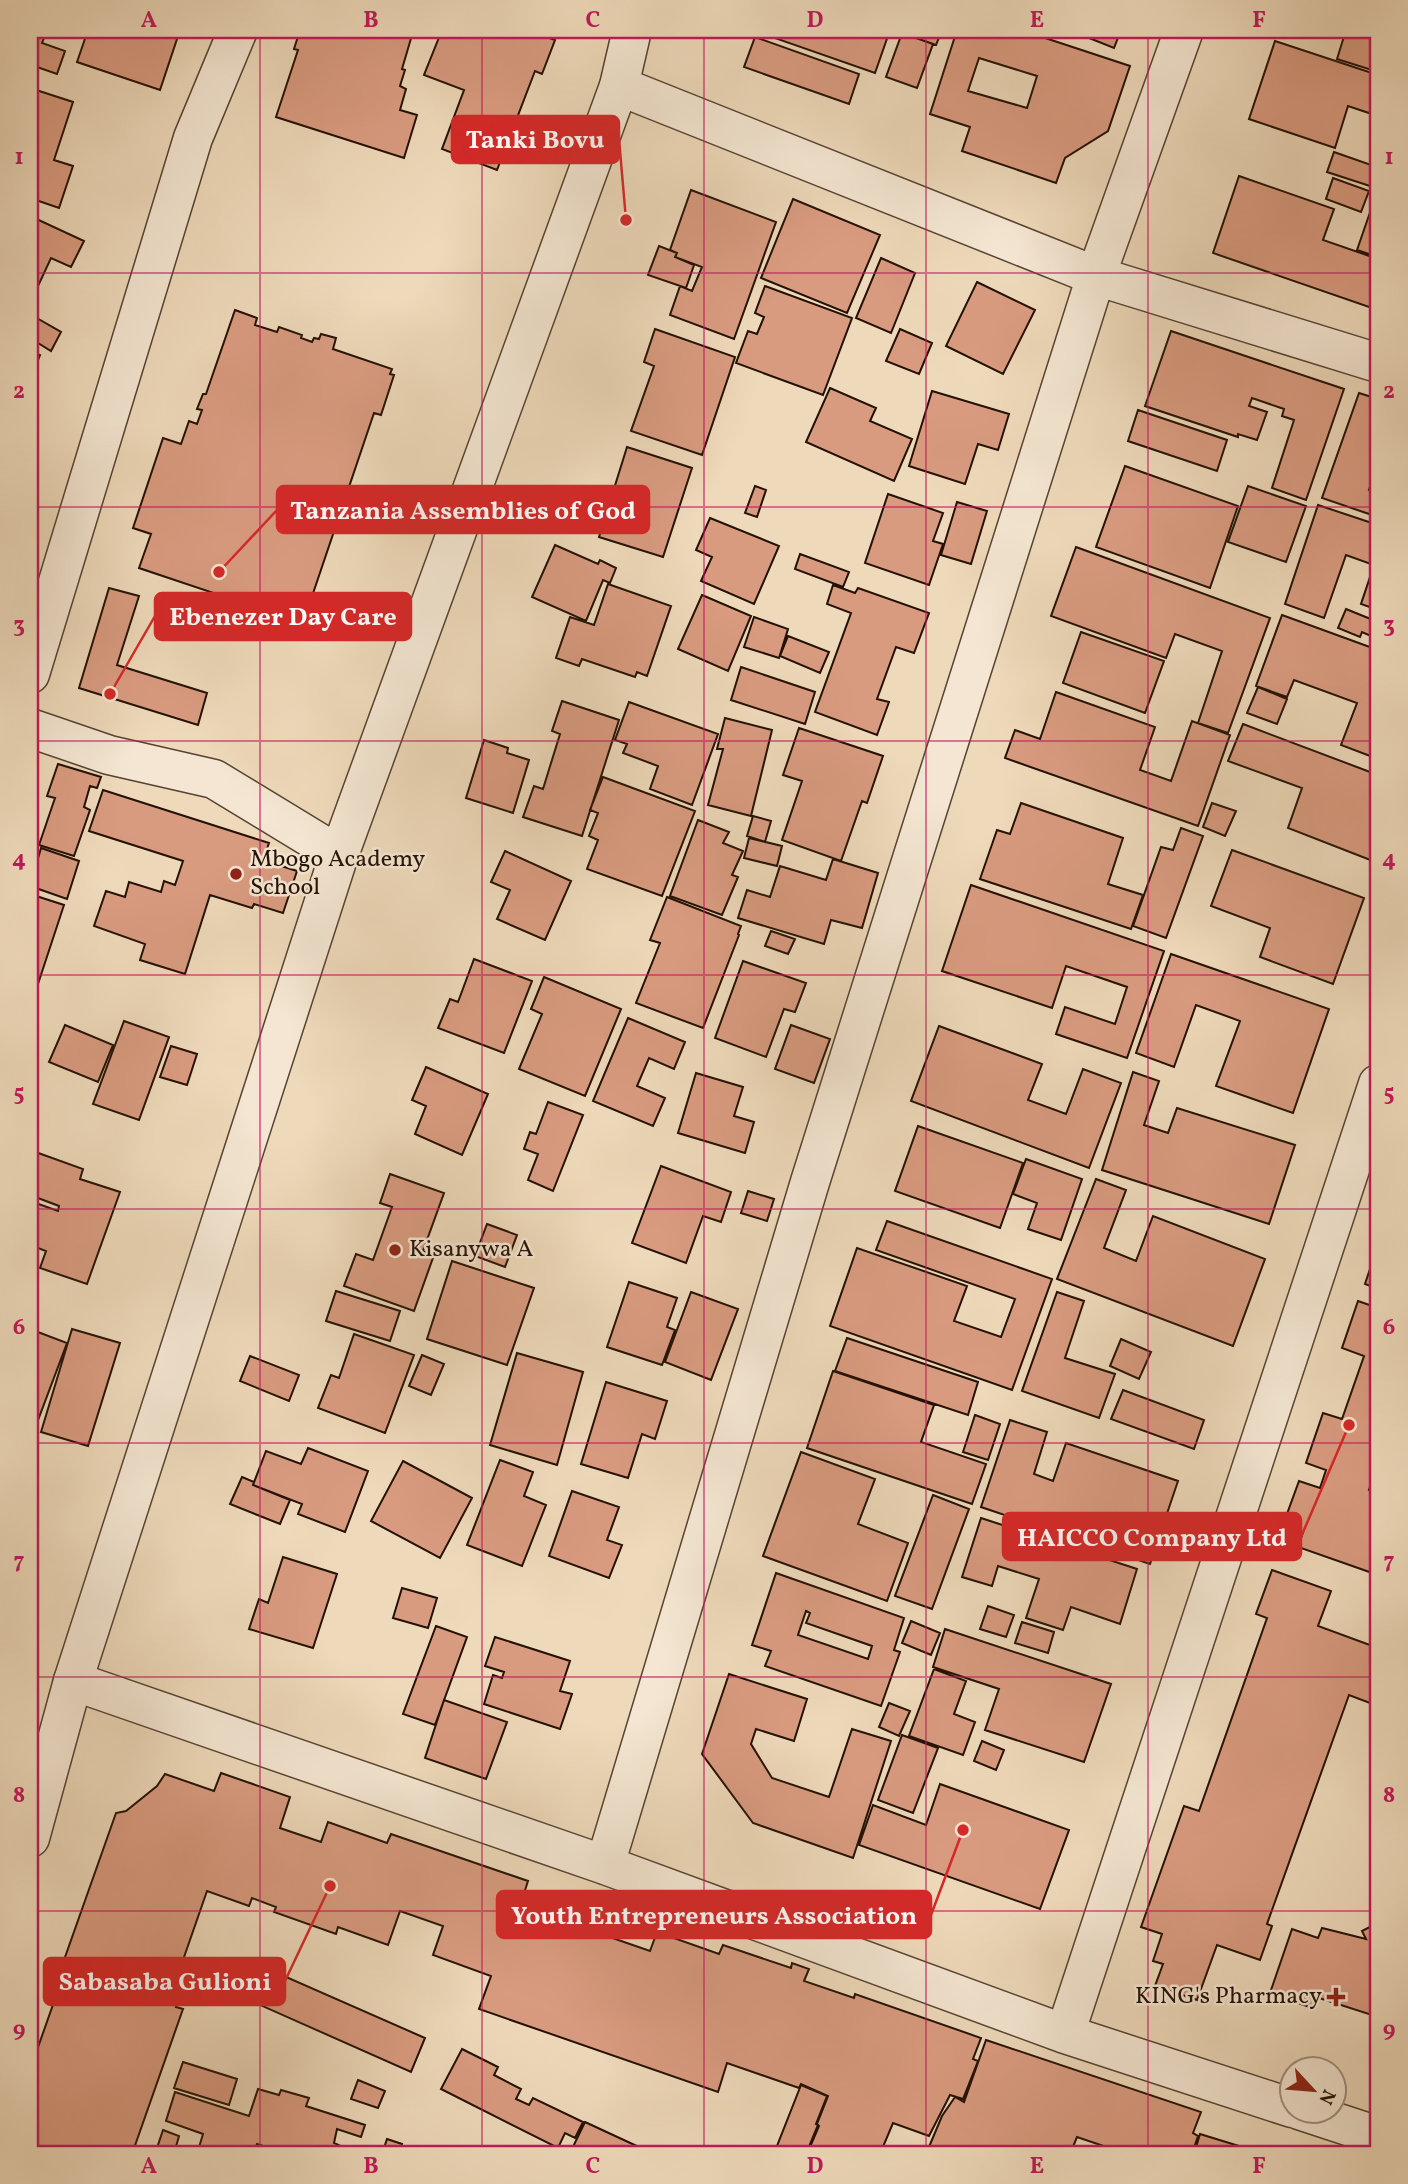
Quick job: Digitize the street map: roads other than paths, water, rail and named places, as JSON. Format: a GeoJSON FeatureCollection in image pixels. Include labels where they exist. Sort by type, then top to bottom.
{"type":"FeatureCollection","features":[{"type":"Feature","properties":{"kind":"street"},"geometry":{"type":"LineString","coordinates":[[30,674],[193,138],[239,30]]}},
{"type":"Feature","properties":{"kind":"street"},"geometry":{"type":"LineString","coordinates":[[30,1838],[73,1681],[339,855],[619,86],[632,30]]}},
{"type":"Feature","properties":{"kind":"street"},"geometry":{"type":"LineString","coordinates":[[605,1865],[810,1182],[1096,276],[1184,30]]}},
{"type":"Feature","properties":{"kind":"street"},"geometry":{"type":"LineString","coordinates":[[619,86],[1096,276],[1378,363]]}},
{"type":"Feature","properties":{"kind":"street"},"geometry":{"type":"LineString","coordinates":[[30,727],[109,755],[214,779],[339,855]]}},
{"type":"Feature","properties":{"kind":"street"},"geometry":{"type":"LineString","coordinates":[[1065,2034],[1378,1084]]}},
{"type":"Feature","properties":{"kind":"street"},"geometry":{"type":"LineString","coordinates":[[73,1681],[605,1865],[1065,2034],[1278,2103]]}},
{"type":"Feature","properties":{"kind":"street"},"geometry":{"type":"LineString","coordinates":[[1342,2124],[1378,2136]]}},
{"type":"Feature","properties":{"kind":"place","name":"Tanki Bovu"},"geometry":{"type":"Point","coordinates":[626,220]}},
{"type":"Feature","properties":{"kind":"place","name":"Tanzania Assemblies of God"},"geometry":{"type":"Point","coordinates":[219,572]}},
{"type":"Feature","properties":{"kind":"place","name":"Ebenezer Day Care"},"geometry":{"type":"Point","coordinates":[110,694]}},
{"type":"Feature","properties":{"kind":"place","name":"Mbogo Academy School"},"geometry":{"type":"Point","coordinates":[236,874]}},
{"type":"Feature","properties":{"kind":"place","name":"Kisanywa A"},"geometry":{"type":"Point","coordinates":[395,1250]}},
{"type":"Feature","properties":{"kind":"place","name":"HAICCO Company Ltd"},"geometry":{"type":"Point","coordinates":[1349,1425]}},
{"type":"Feature","properties":{"kind":"place","name":"Youth Entrepreneurs Association"},"geometry":{"type":"Point","coordinates":[963,1830]}},
{"type":"Feature","properties":{"kind":"place","name":"Sabasaba Gulioni"},"geometry":{"type":"Point","coordinates":[330,1886]}},
{"type":"Feature","properties":{"kind":"place","name":"KING's Pharmacy"},"geometry":{"type":"Point","coordinates":[1336,1997]}}]}
